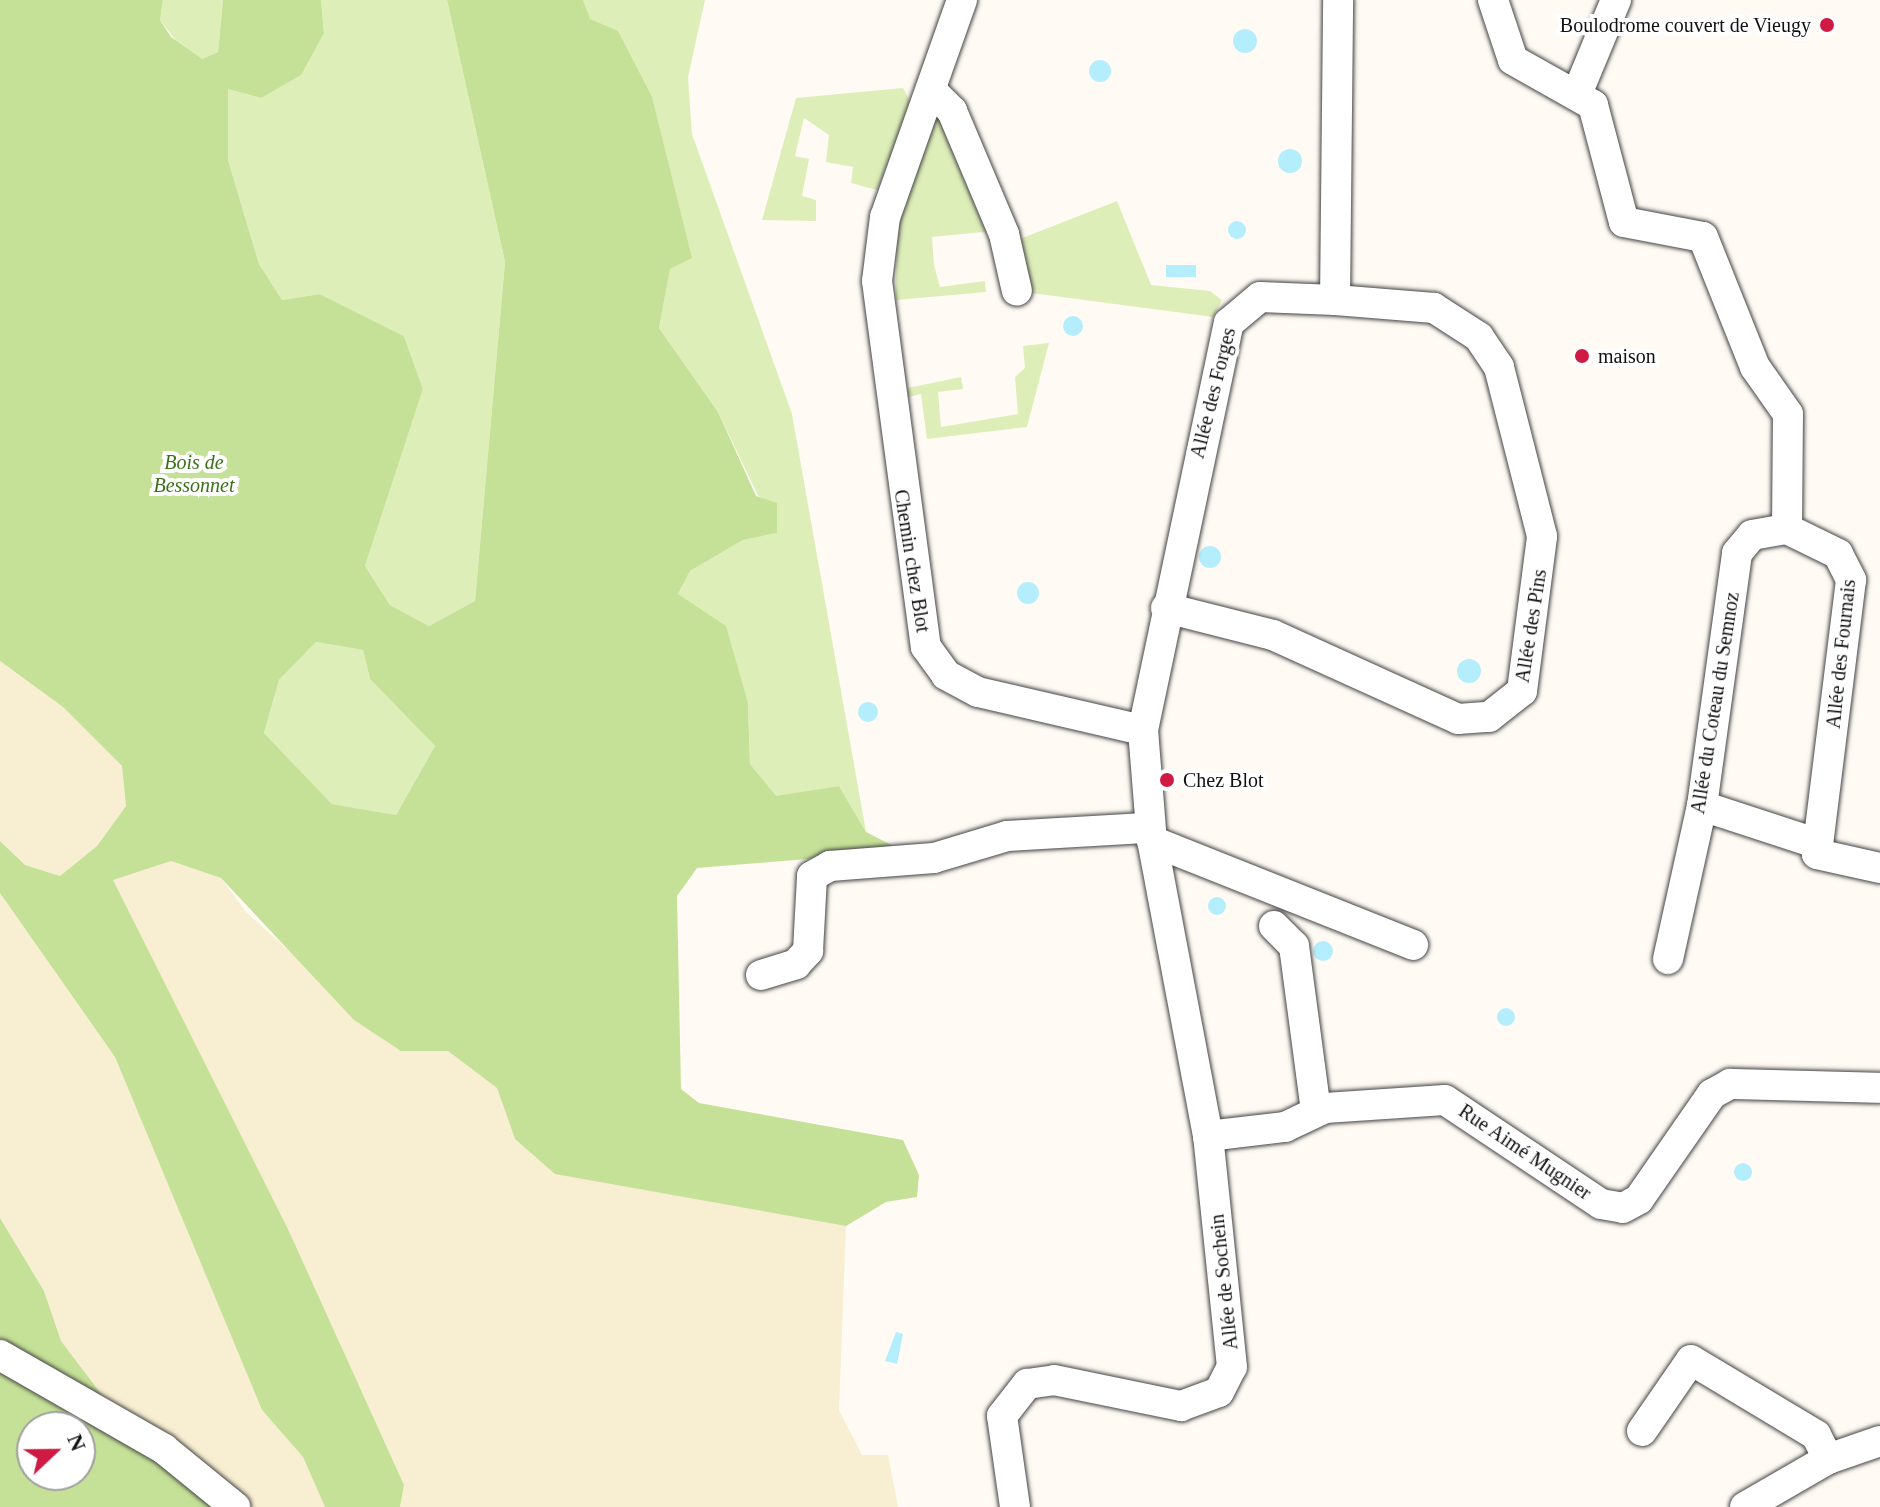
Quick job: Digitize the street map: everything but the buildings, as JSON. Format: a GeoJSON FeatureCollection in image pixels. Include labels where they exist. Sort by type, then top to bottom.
{"type":"FeatureCollection","features":[{"type":"Feature","properties":{"kind":"street"},"geometry":{"type":"LineString","coordinates":[[1335,300],[1338,0]]}},
{"type":"Feature","properties":{"kind":"street"},"geometry":{"type":"LineString","coordinates":[[1493,0],[1513,60],[1577,94],[1598,114],[1624,222],[1691,229],[1708,245],[1755,367],[1788,414],[1787,529]]}},
{"type":"Feature","properties":{"kind":"street"},"geometry":{"type":"LineString","coordinates":[[1577,94],[1616,0]]}},
{"type":"Feature","properties":{"kind":"street","name":"Chemin chez Blot"},"geometry":{"type":"LineString","coordinates":[[960,1],[885,217],[877,281],[920,630],[946,675],[978,692],[1143,730]]}},
{"type":"Feature","properties":{"kind":"street"},"geometry":{"type":"LineString","coordinates":[[931,90],[952,111],[1004,234],[1017,291]]}},
{"type":"Feature","properties":{"kind":"street","name":"Allée des Forges"},"geometry":{"type":"LineString","coordinates":[[1143,730],[1166,608],[1229,323],[1260,297],[1335,300]]}},
{"type":"Feature","properties":{"kind":"street","name":"Allée des Pins"},"geometry":{"type":"LineString","coordinates":[[1166,608],[1273,635],[1458,719],[1489,717],[1522,691],[1542,536],[1499,367],[1472,331],[1434,308],[1335,300]]}},
{"type":"Feature","properties":{"kind":"street","name":"Allée du Coteau du Semnoz"},"geometry":{"type":"LineString","coordinates":[[1668,959],[1702,806],[1737,553],[1752,535],[1787,529]]}},
{"type":"Feature","properties":{"kind":"street","name":"Allée des Fournais"},"geometry":{"type":"LineString","coordinates":[[1787,529],[1838,554],[1850,571],[1818,844]]}},
{"type":"Feature","properties":{"kind":"street"},"geometry":{"type":"LineString","coordinates":[[1143,730],[1148,834]]}},
{"type":"Feature","properties":{"kind":"street"},"geometry":{"type":"LineString","coordinates":[[1702,806],[1818,844],[1817,854],[1880,868]]}},
{"type":"Feature","properties":{"kind":"street"},"geometry":{"type":"LineString","coordinates":[[761,975],[796,964],[808,951],[812,876],[830,866],[934,858],[1007,836],[1148,834],[1413,945]]}},
{"type":"Feature","properties":{"kind":"street","name":"Allée de Sochein"},"geometry":{"type":"LineString","coordinates":[[1015,1507],[1002,1416],[1027,1384],[1054,1380],[1181,1406],[1227,1383],[1232,1367],[1208,1136],[1148,834]]}},
{"type":"Feature","properties":{"kind":"street"},"geometry":{"type":"LineString","coordinates":[[1274,926],[1294,946],[1314,1007],[1316,1110]]}},
{"type":"Feature","properties":{"kind":"street","name":"Rue Aimé Mugnier"},"geometry":{"type":"LineString","coordinates":[[1208,1136],[1285,1127],[1316,1110],[1451,1102],[1601,1204],[1623,1208],[1639,1199],[1712,1094],[1730,1084],[1880,1088]]}},
{"type":"Feature","properties":{"kind":"street"},"geometry":{"type":"LineString","coordinates":[[0,1355],[164,1449],[235,1507]]}},
{"type":"Feature","properties":{"kind":"street"},"geometry":{"type":"LineString","coordinates":[[1642,1431],[1691,1360],[1816,1435],[1828,1459]]}},
{"type":"Feature","properties":{"kind":"street"},"geometry":{"type":"LineString","coordinates":[[1745,1507],[1828,1459],[1880,1441]]}},
{"type":"Feature","properties":{"kind":"shaded area"},"geometry":{"type":"Polygon","coordinates":[[[0,661],[63,707],[122,766],[126,806],[97,846],[60,876],[25,865],[0,841],[0,661]]]}},
{"type":"Feature","properties":{"kind":"shaded area"},"geometry":{"type":"Polygon","coordinates":[[[171,861],[221,878],[246,912],[401,1051],[448,1051],[497,1088],[515,1139],[664,1192],[846,1226],[839,1410],[862,1455],[888,1455],[898,1507],[400,1507],[404,1485],[288,1229],[112,880],[171,861]]]}},
{"type":"Feature","properties":{"kind":"shaded area"},"geometry":{"type":"Polygon","coordinates":[[[0,893],[115,1057],[262,1410],[303,1457],[325,1507],[216,1507],[143,1449],[61,1341],[44,1291],[0,1218],[0,893]]]}},
{"type":"Feature","properties":{"kind":"green space","name":"Bois de Bessonnet"},"geometry":{"type":"Polygon","coordinates":[[[0,0],[163,0],[160,20],[171,37],[202,59],[218,52],[223,0],[321,0],[324,33],[301,75],[261,98],[228,89],[228,160],[259,264],[282,300],[320,294],[404,336],[423,389],[365,566],[390,605],[429,626],[475,601],[505,262],[447,0],[583,0],[590,19],[618,31],[652,97],[692,258],[670,269],[659,328],[718,412],[756,496],[777,503],[777,533],[743,540],[690,571],[678,594],[726,626],[748,703],[750,764],[776,796],[839,786],[866,832],[903,851],[697,868],[677,896],[681,1089],[699,1103],[903,1140],[919,1175],[917,1197],[886,1202],[846,1226],[555,1174],[515,1139],[497,1088],[448,1051],[401,1051],[354,1020],[221,878],[171,861],[113,880],[288,1229],[404,1485],[400,1507],[325,1507],[303,1457],[262,1410],[115,1057],[0,893],[0,841],[25,865],[60,876],[97,846],[126,806],[122,766],[63,707],[0,661],[0,0]],[[316,642],[279,680],[264,733],[332,804],[396,815],[435,746],[370,679],[363,650],[316,642]]]}},
{"type":"Feature","properties":{"kind":"green space"},"geometry":{"type":"Polygon","coordinates":[[[163,0],[223,0],[218,52],[202,59],[185,52],[160,20],[163,0]]]}},
{"type":"Feature","properties":{"kind":"green space"},"geometry":{"type":"Polygon","coordinates":[[[321,0],[447,0],[505,262],[475,601],[429,626],[390,605],[365,566],[423,389],[404,336],[320,294],[282,300],[259,264],[228,160],[228,89],[261,98],[324,33],[321,0]]]}},
{"type":"Feature","properties":{"kind":"green space"},"geometry":{"type":"Polygon","coordinates":[[[583,0],[705,0],[688,77],[692,134],[792,414],[866,832],[839,786],[776,797],[750,764],[748,703],[678,594],[690,571],[743,540],[776,533],[718,412],[659,328],[670,268],[583,0]]]}},
{"type":"Feature","properties":{"kind":"green space"},"geometry":{"type":"Polygon","coordinates":[[[903,88],[912,105],[877,190],[851,183],[853,167],[826,162],[829,135],[804,118],[795,156],[809,159],[802,196],[816,200],[816,221],[762,220],[796,98],[903,88]]]}},
{"type":"Feature","properties":{"kind":"green space"},"geometry":{"type":"Polygon","coordinates":[[[937,114],[994,231],[932,237],[934,265],[940,287],[985,281],[986,292],[896,300],[897,225],[937,114]]]}},
{"type":"Feature","properties":{"kind":"green space"},"geometry":{"type":"Polygon","coordinates":[[[1117,201],[1151,285],[1210,291],[1222,300],[1213,317],[1024,292],[1015,241],[1117,201]]]}},
{"type":"Feature","properties":{"kind":"green space"},"geometry":{"type":"Polygon","coordinates":[[[1049,343],[1027,427],[927,439],[921,394],[908,397],[908,388],[961,377],[963,389],[938,392],[941,427],[1018,414],[1015,377],[1025,368],[1023,346],[1049,343]]]}},
{"type":"Feature","properties":{"kind":"green space"},"geometry":{"type":"Polygon","coordinates":[[[316,642],[363,650],[370,679],[435,746],[396,815],[332,804],[264,733],[279,680],[316,642]]]}},
{"type":"Feature","properties":{"kind":"green space"},"geometry":{"type":"Polygon","coordinates":[[[0,1218],[44,1291],[61,1341],[143,1449],[216,1507],[0,1507],[0,1218]]]}},
{"type":"Feature","properties":{"kind":"water"},"geometry":{"type":"Polygon","coordinates":[[[1245,29],[1254,32],[1257,41],[1254,50],[1245,53],[1236,50],[1233,41],[1236,32],[1245,29]]]}},
{"type":"Feature","properties":{"kind":"water"},"geometry":{"type":"Polygon","coordinates":[[[1100,60],[1108,63],[1111,71],[1108,79],[1100,82],[1092,79],[1089,71],[1092,63],[1100,60]]]}},
{"type":"Feature","properties":{"kind":"water"},"geometry":{"type":"Polygon","coordinates":[[[1290,149],[1298,153],[1302,161],[1298,169],[1290,173],[1282,169],[1278,161],[1282,153],[1290,149]]]}},
{"type":"Feature","properties":{"kind":"water"},"geometry":{"type":"Polygon","coordinates":[[[1233,221],[1241,221],[1246,230],[1244,237],[1233,239],[1228,234],[1228,226],[1233,221]]]}},
{"type":"Feature","properties":{"kind":"water"},"geometry":{"type":"Polygon","coordinates":[[[1166,265],[1196,265],[1196,277],[1166,277],[1166,265]]]}},
{"type":"Feature","properties":{"kind":"water"},"geometry":{"type":"Polygon","coordinates":[[[1073,316],[1080,319],[1083,326],[1080,333],[1073,336],[1066,333],[1063,326],[1066,319],[1073,316]]]}},
{"type":"Feature","properties":{"kind":"water"},"geometry":{"type":"Polygon","coordinates":[[[1210,546],[1221,557],[1210,568],[1199,557],[1210,546]]]}},
{"type":"Feature","properties":{"kind":"water"},"geometry":{"type":"Polygon","coordinates":[[[1028,582],[1036,585],[1039,593],[1036,601],[1028,604],[1020,601],[1017,593],[1020,585],[1028,582]]]}},
{"type":"Feature","properties":{"kind":"water"},"geometry":{"type":"Polygon","coordinates":[[[1464,659],[1474,659],[1481,666],[1481,676],[1474,683],[1464,683],[1457,676],[1457,666],[1464,659]]]}},
{"type":"Feature","properties":{"kind":"water"},"geometry":{"type":"Polygon","coordinates":[[[864,702],[872,702],[878,712],[872,722],[864,722],[858,716],[858,708],[864,702]]]}},
{"type":"Feature","properties":{"kind":"water"},"geometry":{"type":"Polygon","coordinates":[[[1217,897],[1226,906],[1217,915],[1208,906],[1217,897]]]}},
{"type":"Feature","properties":{"kind":"water"},"geometry":{"type":"Polygon","coordinates":[[[1323,941],[1330,944],[1333,951],[1330,958],[1323,961],[1316,958],[1313,951],[1316,944],[1323,941]]]}},
{"type":"Feature","properties":{"kind":"water"},"geometry":{"type":"Polygon","coordinates":[[[1502,1008],[1510,1008],[1515,1017],[1513,1024],[1502,1026],[1497,1021],[1497,1013],[1502,1008]]]}},
{"type":"Feature","properties":{"kind":"water"},"geometry":{"type":"Polygon","coordinates":[[[1739,1163],[1747,1163],[1752,1172],[1750,1179],[1739,1181],[1734,1176],[1734,1168],[1739,1163]]]}},
{"type":"Feature","properties":{"kind":"water"},"geometry":{"type":"Polygon","coordinates":[[[896,1332],[903,1334],[897,1364],[885,1361],[896,1332]]]}},
{"type":"Feature","properties":{"kind":"place","name":"Boulodrome couvert de Vieugy"},"geometry":{"type":"Point","coordinates":[1827,25]}},
{"type":"Feature","properties":{"kind":"place","name":"maison"},"geometry":{"type":"Point","coordinates":[1582,356]}},
{"type":"Feature","properties":{"kind":"place","name":"Chez Blot"},"geometry":{"type":"Point","coordinates":[1167,780]}}]}
